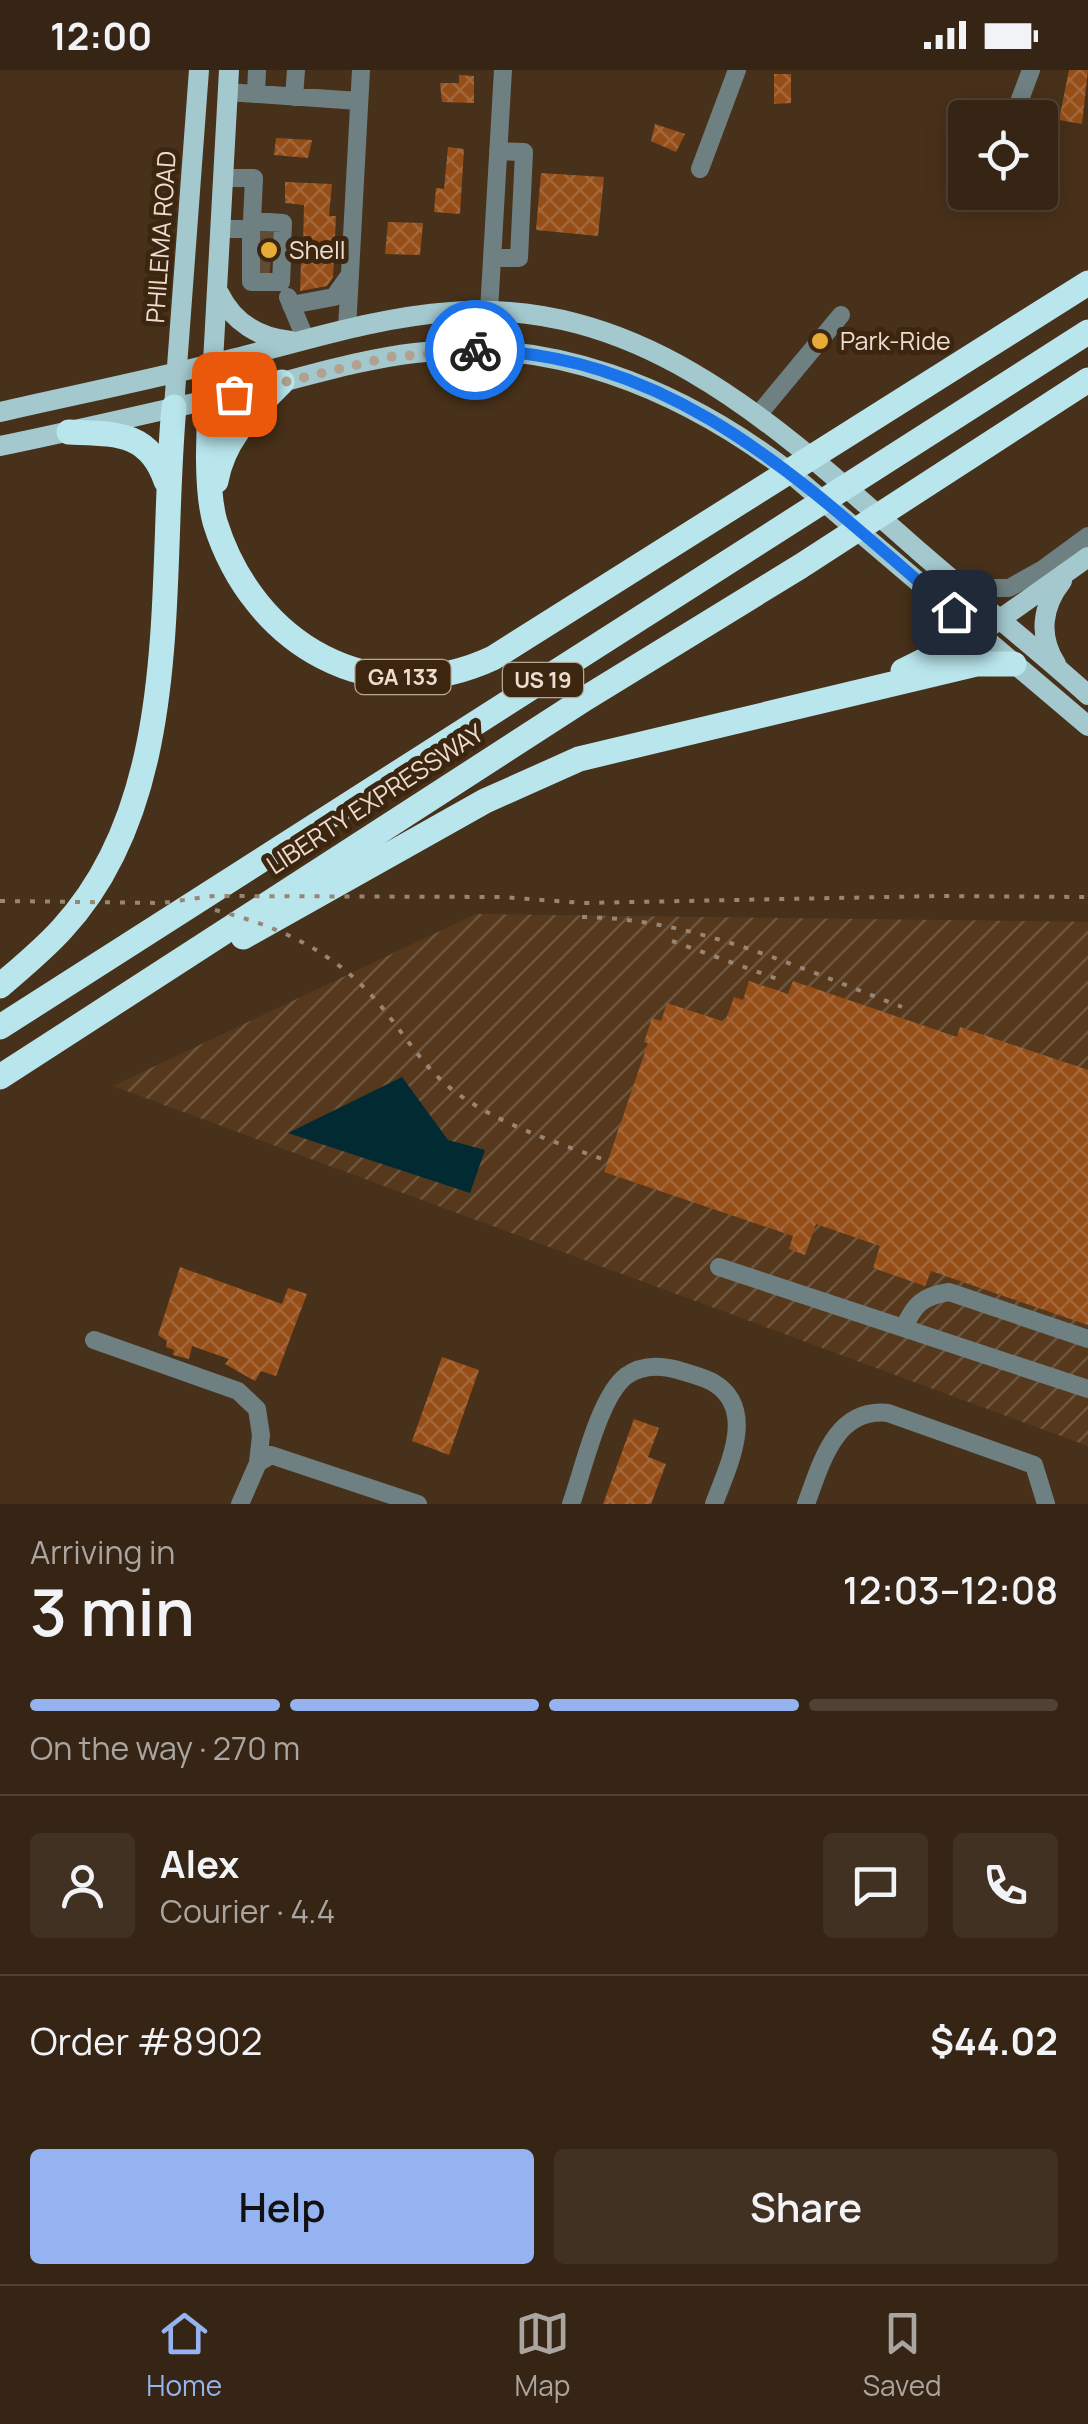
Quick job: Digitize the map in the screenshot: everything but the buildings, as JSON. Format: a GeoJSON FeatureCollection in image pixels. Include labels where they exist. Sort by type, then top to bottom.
{"type":"FeatureCollection","features":[{"type":"Feature","properties":{"kind":"highway","name":"GA 133"},"geometry":{"type":"LineString","coordinates":[[210,399],[208,438],[214,519],[236,575],[266,614],[308,651],[338,664],[389,677],[431,678],[464,672],[494,658],[1088,283]]}},
{"type":"Feature","properties":{"kind":"highway","name":"LIBERTY EXPRESSWAY"},"geometry":{"type":"LineString","coordinates":[[0,1027],[1088,332]]}},
{"type":"Feature","properties":{"kind":"highway","name":"LIBERTY EXPRESSWAY"},"geometry":{"type":"LineString","coordinates":[[146,987],[407,814],[1088,380]]}},
{"type":"Feature","properties":{"kind":"highway"},"geometry":{"type":"LineString","coordinates":[[213,501],[228,445],[252,411],[282,382]]}},
{"type":"Feature","properties":{"kind":"highway"},"geometry":{"type":"LineString","coordinates":[[9,979],[64,928],[96,883],[117,846],[142,775],[157,711],[174,408]]}},
{"type":"Feature","properties":{"kind":"highway"},"geometry":{"type":"LineString","coordinates":[[69,432],[122,435],[140,444],[160,462],[168,488]]}},
{"type":"Feature","properties":{"kind":"highway"},"geometry":{"type":"LineString","coordinates":[[868,690],[989,627]]}},
{"type":"Feature","properties":{"kind":"highway"},"geometry":{"type":"LineString","coordinates":[[0,1078],[114,1002],[485,801],[579,759],[986,662],[1014,664]]}},
{"type":"Feature","properties":{"kind":"main road"},"geometry":{"type":"LineString","coordinates":[[212,364],[230,70]]}},
{"type":"Feature","properties":{"kind":"main road","name":"PHILEMA ROAD"},"geometry":{"type":"LineString","coordinates":[[174,408],[195,76]]}},
{"type":"Feature","properties":{"kind":"main road"},"geometry":{"type":"LineString","coordinates":[[218,291],[231,313],[250,329],[279,340],[303,340]]}},
{"type":"Feature","properties":{"kind":"main road"},"geometry":{"type":"LineString","coordinates":[[0,412],[347,329],[430,314],[488,311],[542,317],[611,334],[686,366],[758,414],[962,588],[1014,664],[1088,726]]}},
{"type":"Feature","properties":{"kind":"main road"},"geometry":{"type":"LineString","coordinates":[[0,446],[390,357],[462,350],[543,356],[624,378],[682,403],[741,436],[989,627],[1068,677]]}},
{"type":"Feature","properties":{"kind":"main road","name":"GA 133"},"geometry":{"type":"LineString","coordinates":[[210,399],[212,364]]}},
{"type":"Feature","properties":{"kind":"main road"},"geometry":{"type":"LineString","coordinates":[[989,627],[1088,557]]}},
{"type":"Feature","properties":{"kind":"main road"},"geometry":{"type":"LineString","coordinates":[[1070,570],[1050,600],[1044,627],[1049,653],[1088,695]]}},
{"type":"Feature","properties":{"kind":"street"},"geometry":{"type":"LineString","coordinates":[[256,94],[257,70]]}},
{"type":"Feature","properties":{"kind":"street"},"geometry":{"type":"LineString","coordinates":[[294,97],[296,70]]}},
{"type":"Feature","properties":{"kind":"street"},"geometry":{"type":"LineString","coordinates":[[347,329],[361,70]]}},
{"type":"Feature","properties":{"kind":"street"},"geometry":{"type":"LineString","coordinates":[[488,311],[504,70]]}},
{"type":"Feature","properties":{"kind":"street"},"geometry":{"type":"LineString","coordinates":[[700,169],[737,70]]}},
{"type":"Feature","properties":{"kind":"street"},"geometry":{"type":"LineString","coordinates":[[1020,100],[1032,70]]}},
{"type":"Feature","properties":{"kind":"street"},"geometry":{"type":"LineString","coordinates":[[228,92],[359,101]]}},
{"type":"Feature","properties":{"kind":"street"},"geometry":{"type":"LineString","coordinates":[[492,258],[520,258],[524,152],[498,151]]}},
{"type":"Feature","properties":{"kind":"street"},"geometry":{"type":"LineString","coordinates":[[224,178],[254,178],[267,251],[303,340]]}},
{"type":"Feature","properties":{"kind":"street"},"geometry":{"type":"LineString","coordinates":[[221,229],[267,251]]}},
{"type":"Feature","properties":{"kind":"street"},"geometry":{"type":"LineString","coordinates":[[291,304],[334,297],[350,274]]}},
{"type":"Feature","properties":{"kind":"street"},"geometry":{"type":"LineString","coordinates":[[758,414],[842,315]]}},
{"type":"Feature","properties":{"kind":"street"},"geometry":{"type":"LineString","coordinates":[[962,588],[1010,588],[1088,536]]}},
{"type":"Feature","properties":{"kind":"street"},"geometry":{"type":"LineString","coordinates":[[719,1267],[1088,1388]]}},
{"type":"Feature","properties":{"kind":"street"},"geometry":{"type":"LineString","coordinates":[[904,1328],[914,1306],[930,1295],[949,1292],[1088,1339]]}},
{"type":"Feature","properties":{"kind":"street"},"geometry":{"type":"LineString","coordinates":[[94,1340],[238,1392],[257,1408],[265,1459],[240,1504]]}},
{"type":"Feature","properties":{"kind":"street"},"geometry":{"type":"LineString","coordinates":[[571,1504],[608,1398],[624,1378],[642,1368],[665,1366],[712,1382],[728,1394],[734,1408],[738,1438],[714,1504]]}},
{"type":"Feature","properties":{"kind":"street"},"geometry":{"type":"LineString","coordinates":[[806,1504],[826,1450],[848,1421],[873,1411],[1034,1465],[1046,1504]]}},
{"type":"Feature","properties":{"kind":"street"},"geometry":{"type":"LineString","coordinates":[[265,1459],[418,1504]]}},
{"type":"Feature","properties":{"kind":"shaded area"},"geometry":{"type":"Polygon","coordinates":[[[476,914],[1088,922],[1088,1446],[113,1086],[476,914]]]}},
{"type":"Feature","properties":{"kind":"water"},"geometry":{"type":"Polygon","coordinates":[[[402,1077],[448,1140],[485,1150],[470,1193],[288,1133],[402,1077]]]}},
{"type":"Feature","properties":{"kind":"tunnel"},"geometry":{"type":"LineString","coordinates":[[258,237],[273,238]]}},
{"type":"Feature","properties":{"kind":"tunnel"},"geometry":{"type":"LineString","coordinates":[[257,267],[270,268]]}},
{"type":"Feature","properties":{"kind":"railway"},"geometry":{"type":"LineString","coordinates":[[0,901],[162,903],[213,896],[501,897],[584,903],[1088,897]]}},
{"type":"Feature","properties":{"kind":"railway"},"geometry":{"type":"LineString","coordinates":[[215,910],[281,932],[339,966],[374,998],[431,1070],[472,1103],[528,1132],[608,1161]]}},
{"type":"Feature","properties":{"kind":"railway"},"geometry":{"type":"LineString","coordinates":[[582,917],[665,926],[705,936],[902,1007]]}},
{"type":"Feature","properties":{"kind":"railway"},"geometry":{"type":"LineString","coordinates":[[672,941],[783,981]]}},
{"type":"Feature","properties":{"kind":"way so far"},"geometry":{"type":"LineString","coordinates":[[234,394],[390,357],[438,350],[475,350]]}},
{"type":"Feature","properties":{"kind":"place","name":"Shell"},"geometry":{"type":"Point","coordinates":[269,250]}},
{"type":"Feature","properties":{"kind":"place","name":"Park-Ride"},"geometry":{"type":"Point","coordinates":[820,341]}},
{"type":"Feature","properties":{"kind":"route"},"geometry":{"type":"LineString","coordinates":[[475,350],[543,356],[596,369],[712,418],[783,466],[954,612]]}}]}
